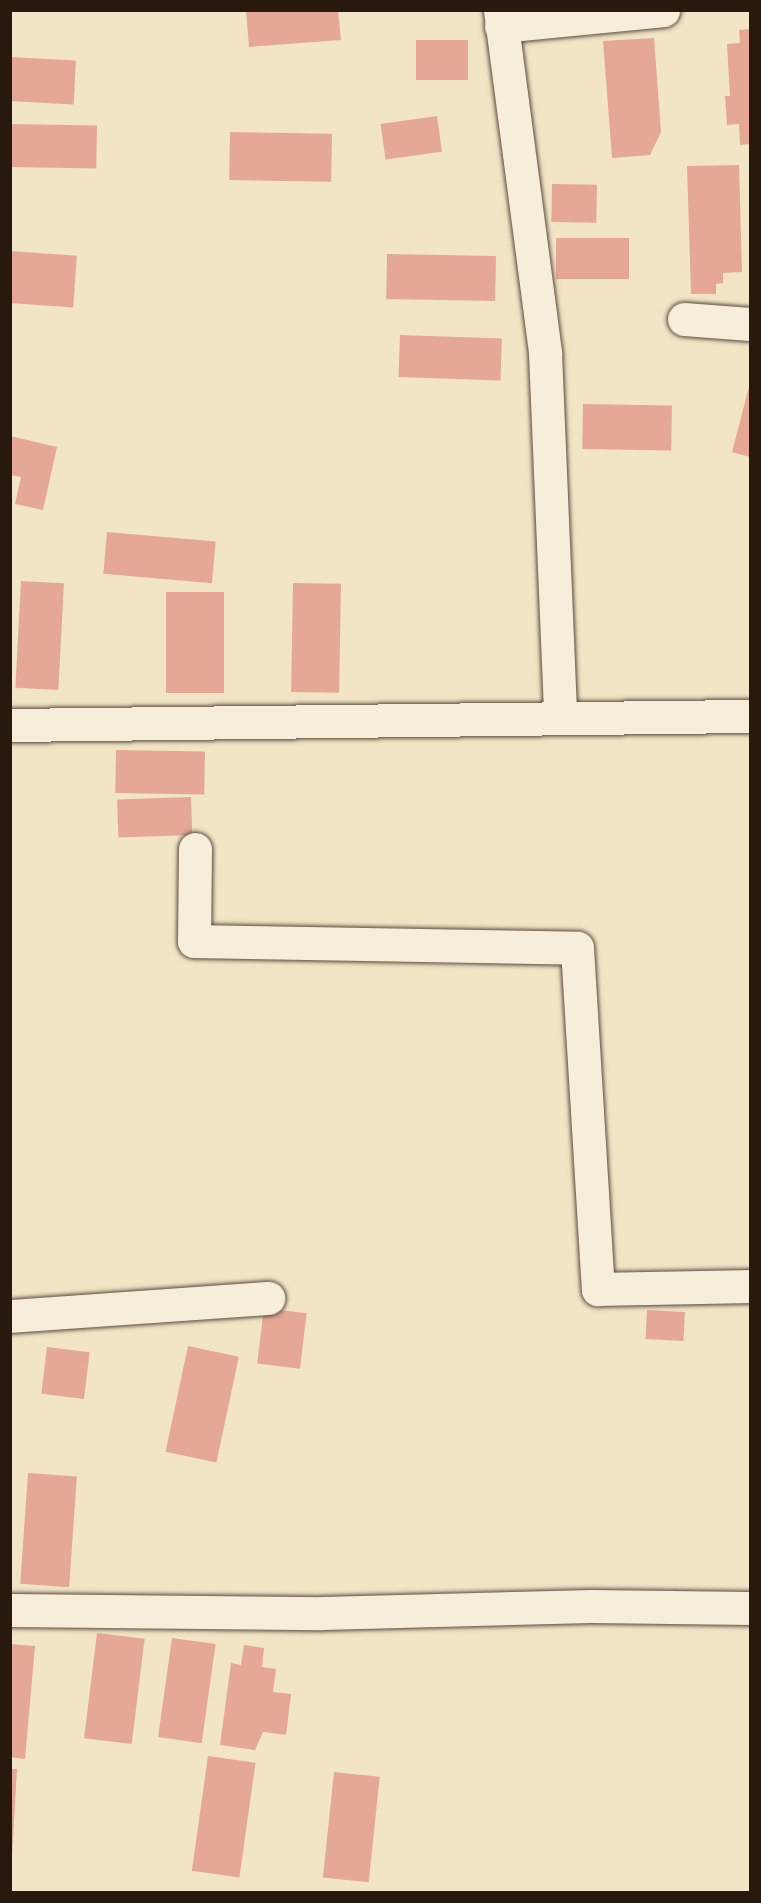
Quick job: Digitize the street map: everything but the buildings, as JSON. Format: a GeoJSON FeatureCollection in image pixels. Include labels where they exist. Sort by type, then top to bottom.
{"type":"FeatureCollection","features":[{"type":"Feature","properties":{"kind":"street"},"geometry":{"type":"LineString","coordinates":[[560,718],[545,354],[500,18],[663,10]]}},
{"type":"Feature","properties":{"kind":"street"},"geometry":{"type":"LineString","coordinates":[[684,319],[750,324]]}},
{"type":"Feature","properties":{"kind":"street"},"geometry":{"type":"LineString","coordinates":[[10,725],[750,716]]}},
{"type":"Feature","properties":{"kind":"street"},"geometry":{"type":"LineString","coordinates":[[195,849],[194,941],[577,948],[598,1289],[750,1286]]}},
{"type":"Feature","properties":{"kind":"street"},"geometry":{"type":"LineString","coordinates":[[10,1316],[268,1298]]}},
{"type":"Feature","properties":{"kind":"street"},"geometry":{"type":"LineString","coordinates":[[10,1610],[322,1613],[591,1606],[750,1608]]}}]}
